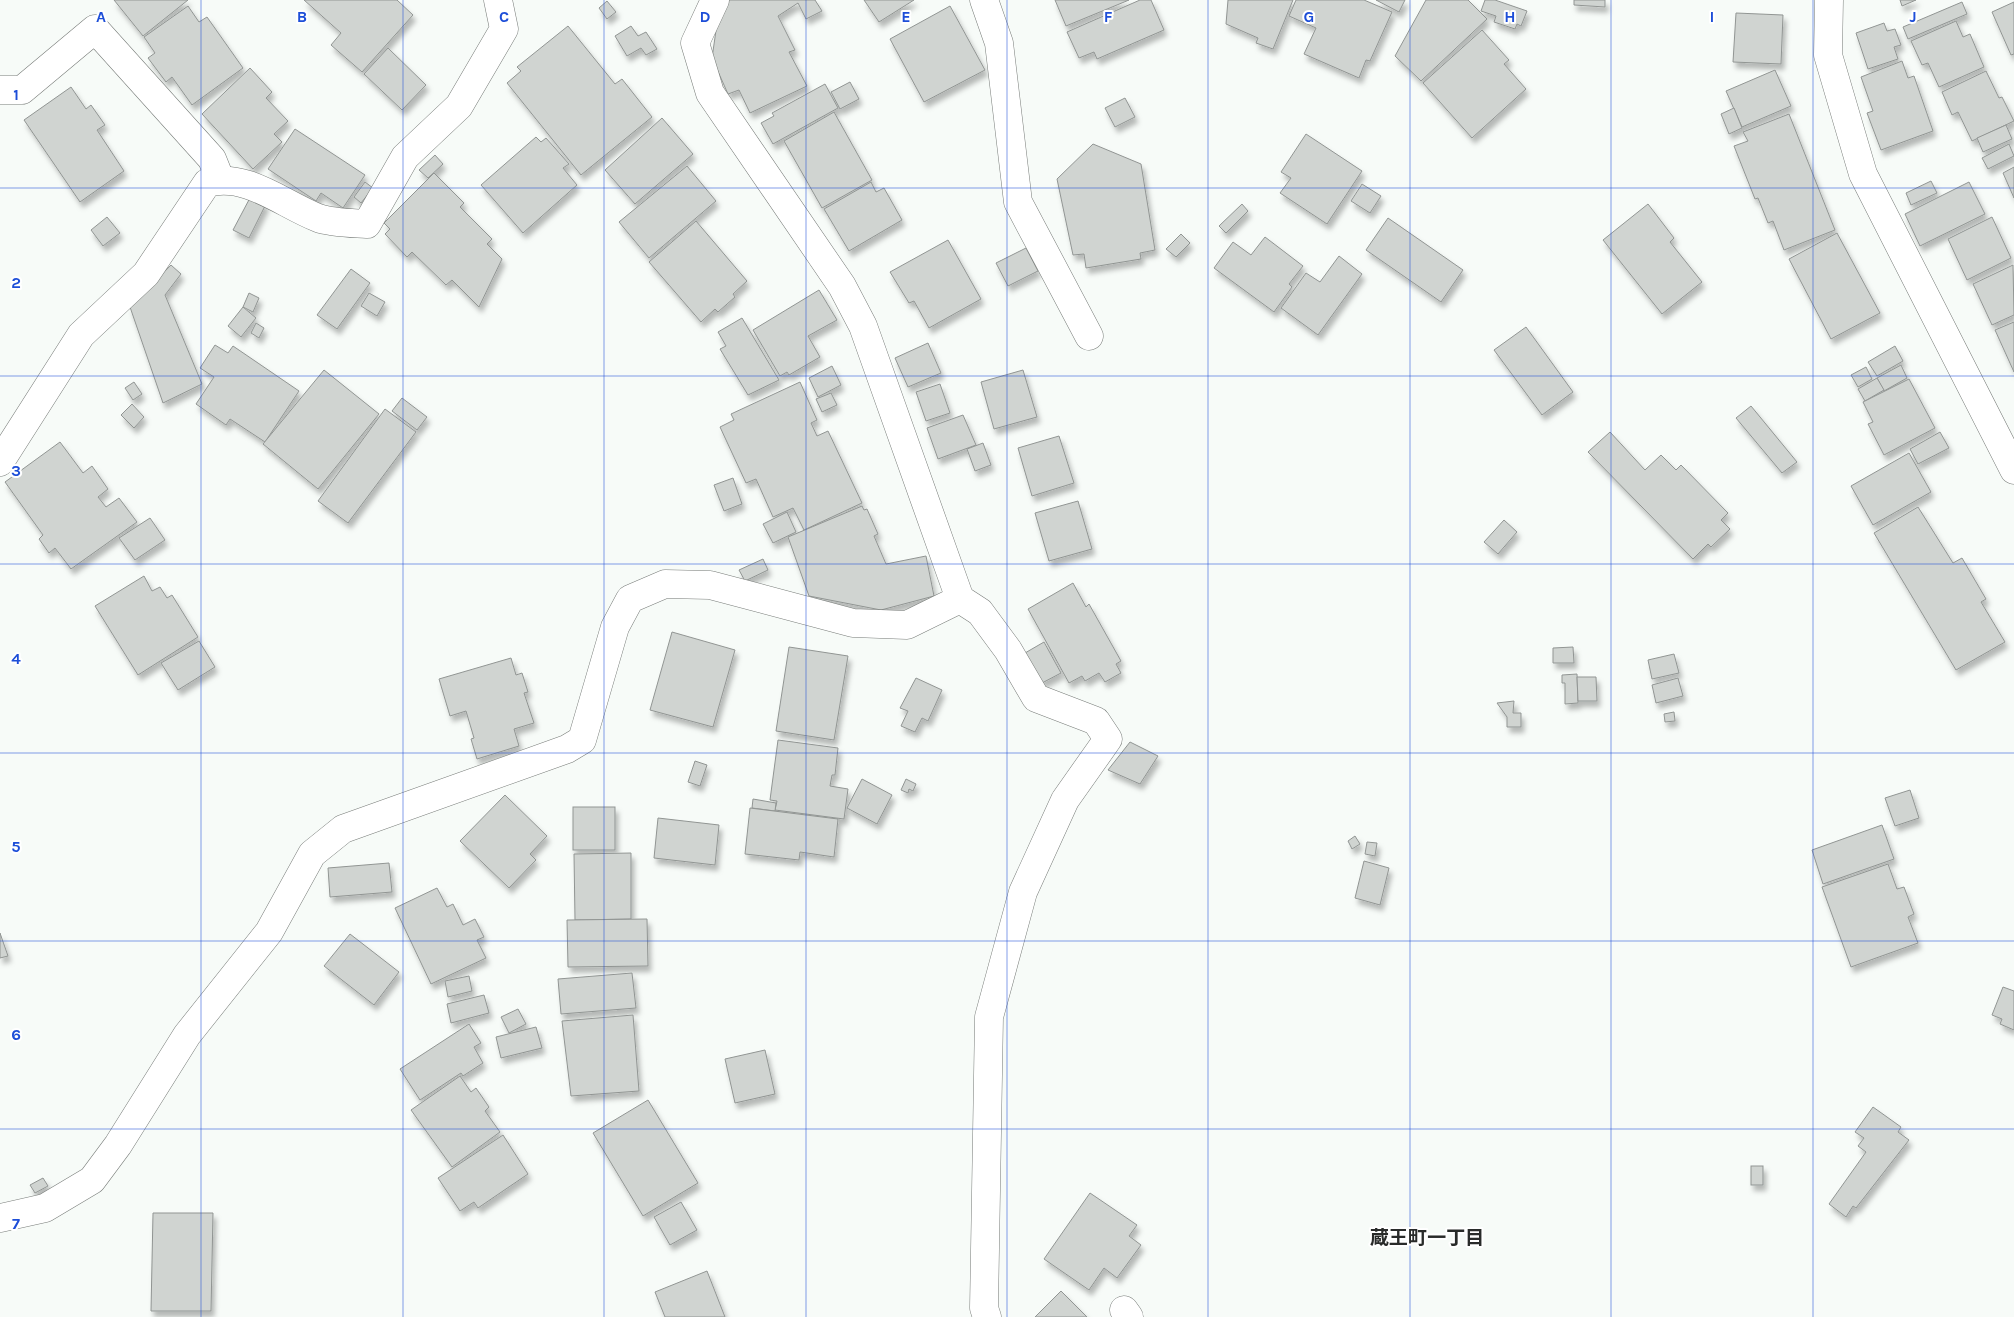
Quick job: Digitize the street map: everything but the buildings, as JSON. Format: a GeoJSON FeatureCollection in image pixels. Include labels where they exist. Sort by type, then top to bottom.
{"type":"FeatureCollection","features":[{"type":"Feature","properties":{"kind":"street"},"geometry":{"type":"LineString","coordinates":[[0,462],[81,335],[146,274],[207,183],[220,179],[251,185],[319,219],[367,224],[405,157],[459,106],[504,29],[498,0]]}},
{"type":"Feature","properties":{"kind":"street"},"geometry":{"type":"LineString","coordinates":[[715,0],[695,43],[710,93],[842,286],[862,326],[960,599],[980,612],[1008,650],[1036,698],[1096,721],[1108,739],[1065,800],[1023,892],[988,1016],[984,1308],[987,1317]]}},
{"type":"Feature","properties":{"kind":"street"},"geometry":{"type":"LineString","coordinates":[[984,0],[999,43],[1018,202],[1089,336]]}},
{"type":"Feature","properties":{"kind":"street"},"geometry":{"type":"LineString","coordinates":[[1830,0],[1828,55],[1863,174],[2014,470]]}},
{"type":"Feature","properties":{"kind":"street"},"geometry":{"type":"LineString","coordinates":[[0,90],[22,90],[95,29],[212,158],[220,179]]}},
{"type":"Feature","properties":{"kind":"street"},"geometry":{"type":"LineString","coordinates":[[0,1218],[44,1208],[92,1180],[118,1145],[187,1035],[269,932],[312,854],[343,829],[567,749],[582,740],[615,628],[630,599],[665,584],[710,585],[853,623],[907,626],[960,599]]}},
{"type":"Feature","properties":{"kind":"district","name":"蔵王町一丁目"},"geometry":{"type":"Point","coordinates":[1427,1237]}}]}
